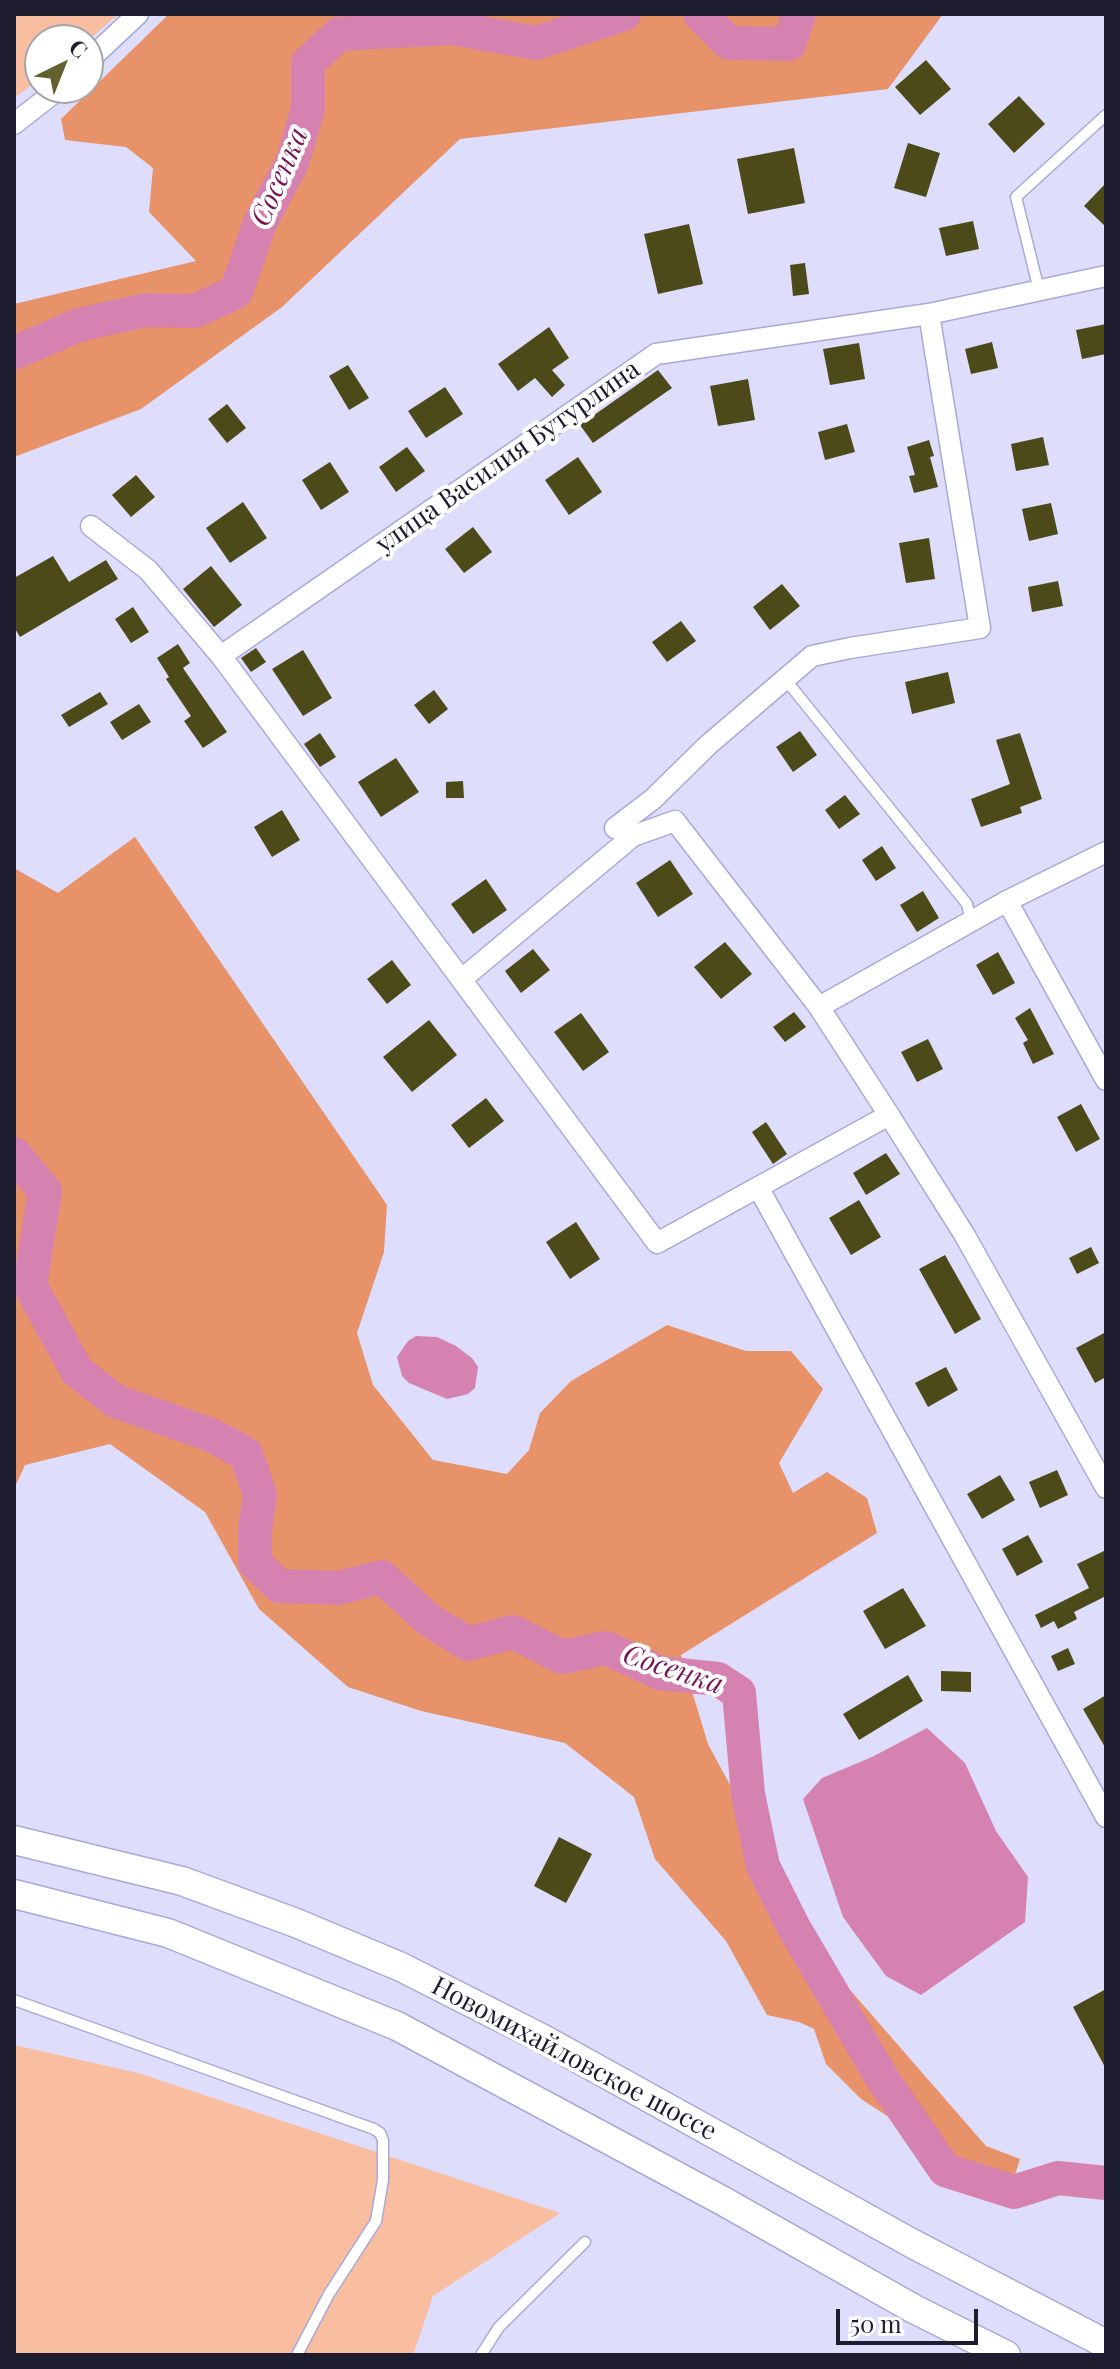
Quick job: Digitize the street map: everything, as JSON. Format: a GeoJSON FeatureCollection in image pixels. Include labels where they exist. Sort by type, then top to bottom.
{"type":"FeatureCollection","features":[{"type":"Feature","properties":{"kind":"main road","name":"Новомихайловское шоссе"},"geometry":{"type":"LineString","coordinates":[[14,1840],[182,1881],[296,1923],[401,1967],[543,2039],[928,2252],[1106,2344]]}},
{"type":"Feature","properties":{"kind":"main road","name":"Новомихайловское шоссе"},"geometry":{"type":"LineString","coordinates":[[14,1894],[168,1933],[397,2026],[723,2201],[914,2309],[1006,2355]]}},
{"type":"Feature","properties":{"kind":"street"},"geometry":{"type":"LineString","coordinates":[[104,46],[138,14]]}},
{"type":"Feature","properties":{"kind":"street"},"geometry":{"type":"LineString","coordinates":[[14,124],[40,104]]}},
{"type":"Feature","properties":{"kind":"street","name":"улица Василия Бутурлина"},"geometry":{"type":"LineString","coordinates":[[221,656],[656,354],[929,314],[1106,276]]}},
{"type":"Feature","properties":{"kind":"street"},"geometry":{"type":"LineString","coordinates":[[615,828],[653,799],[708,745],[812,656],[980,628],[929,314]]}},
{"type":"Feature","properties":{"kind":"street"},"geometry":{"type":"LineString","coordinates":[[91,526],[148,570],[221,656],[657,1243],[889,1115]]}},
{"type":"Feature","properties":{"kind":"street"},"geometry":{"type":"LineString","coordinates":[[462,979],[633,836],[675,821],[819,1007],[889,1115],[964,1234],[1106,1488]]}},
{"type":"Feature","properties":{"kind":"street"},"geometry":{"type":"LineString","coordinates":[[819,1007],[1007,901],[1106,852]]}},
{"type":"Feature","properties":{"kind":"street"},"geometry":{"type":"LineString","coordinates":[[1007,901],[1106,1080]]}},
{"type":"Feature","properties":{"kind":"street"},"geometry":{"type":"LineString","coordinates":[[758,1187],[1106,1817]]}},
{"type":"Feature","properties":{"kind":"lane"},"geometry":{"type":"LineString","coordinates":[[1039,290],[1016,197],[1106,115]]}},
{"type":"Feature","properties":{"kind":"lane"},"geometry":{"type":"LineString","coordinates":[[785,679],[967,904],[971,922]]}},
{"type":"Feature","properties":{"kind":"lane"},"geometry":{"type":"LineString","coordinates":[[14,2000],[380,2133],[383,2140],[383,2180],[376,2221],[329,2294],[297,2355]]}},
{"type":"Feature","properties":{"kind":"lane"},"geometry":{"type":"LineString","coordinates":[[481,2355],[499,2327],[585,2242]]}},
{"type":"Feature","properties":{"kind":"shaded area"},"geometry":{"type":"Polygon","coordinates":[[[14,14],[118,14],[104,27],[104,24],[24,24],[24,91],[14,98],[14,14]]]}},
{"type":"Feature","properties":{"kind":"shaded area"},"geometry":{"type":"Polygon","coordinates":[[[169,14],[943,14],[888,89],[460,139],[282,307],[141,409],[14,457],[14,304],[196,261],[149,212],[153,168],[126,147],[65,140],[61,119],[76,104],[104,104],[104,77],[169,14]]]}},
{"type":"Feature","properties":{"kind":"shaded area"},"geometry":{"type":"Polygon","coordinates":[[[135,837],[387,1205],[384,1252],[357,1333],[373,1385],[433,1460],[507,1474],[529,1450],[540,1413],[571,1381],[667,1325],[746,1351],[791,1351],[823,1389],[779,1463],[793,1493],[827,1472],[867,1498],[877,1533],[681,1655],[708,1744],[824,1960],[986,2146],[1020,2159],[1015,2175],[993,2180],[861,2099],[826,2064],[814,2029],[799,2022],[767,2015],[726,1941],[655,1859],[634,1797],[565,1743],[421,1711],[348,1687],[259,1609],[205,1512],[110,1444],[25,1465],[14,1489],[14,868],[58,893],[135,837]]]}},
{"type":"Feature","properties":{"kind":"shaded area"},"geometry":{"type":"Polygon","coordinates":[[[416,1336],[437,1337],[472,1358],[478,1367],[475,1388],[468,1394],[447,1399],[409,1383],[402,1376],[397,1357],[408,1341],[416,1336]]]}},
{"type":"Feature","properties":{"kind":"shaded area"},"geometry":{"type":"Polygon","coordinates":[[[927,1728],[965,1763],[996,1831],[1028,1877],[1025,1922],[921,1995],[886,1976],[843,1917],[803,1799],[822,1778],[872,1757],[927,1728]]]}},
{"type":"Feature","properties":{"kind":"shaded area"},"geometry":{"type":"Polygon","coordinates":[[[14,2045],[138,2073],[560,2213],[433,2296],[413,2355],[14,2355],[14,2045]]]}},
{"type":"Feature","properties":{"kind":"building"},"geometry":{"type":"Polygon","coordinates":[[[926,60],[951,89],[920,115],[895,87],[926,60]]]}},
{"type":"Feature","properties":{"kind":"building"},"geometry":{"type":"Polygon","coordinates":[[[1019,96],[1045,124],[1014,153],[988,124],[1019,96]]]}},
{"type":"Feature","properties":{"kind":"building"},"geometry":{"type":"Polygon","coordinates":[[[908,143],[940,153],[926,197],[894,188],[908,143]]]}},
{"type":"Feature","properties":{"kind":"building"},"geometry":{"type":"Polygon","coordinates":[[[794,148],[805,203],[748,214],[737,159],[794,148]]]}},
{"type":"Feature","properties":{"kind":"building"},"geometry":{"type":"Polygon","coordinates":[[[1106,183],[1106,227],[1084,206],[1106,183]]]}},
{"type":"Feature","properties":{"kind":"building"},"geometry":{"type":"Polygon","coordinates":[[[973,221],[979,249],[946,256],[939,228],[973,221]]]}},
{"type":"Feature","properties":{"kind":"building"},"geometry":{"type":"Polygon","coordinates":[[[689,224],[703,284],[658,294],[644,234],[689,224]]]}},
{"type":"Feature","properties":{"kind":"building"},"geometry":{"type":"Polygon","coordinates":[[[805,263],[809,294],[793,296],[790,265],[805,263]]]}},
{"type":"Feature","properties":{"kind":"building"},"geometry":{"type":"Polygon","coordinates":[[[1106,324],[1106,354],[1082,359],[1076,330],[1106,324]]]}},
{"type":"Feature","properties":{"kind":"building"},"geometry":{"type":"Polygon","coordinates":[[[549,327],[569,358],[552,370],[565,385],[552,397],[535,378],[518,391],[498,364],[549,327]]]}},
{"type":"Feature","properties":{"kind":"building"},"geometry":{"type":"Polygon","coordinates":[[[992,342],[998,368],[971,374],[965,349],[992,342]]]}},
{"type":"Feature","properties":{"kind":"building"},"geometry":{"type":"Polygon","coordinates":[[[859,343],[865,379],[830,385],[823,349],[859,343]]]}},
{"type":"Feature","properties":{"kind":"building"},"geometry":{"type":"Polygon","coordinates":[[[348,365],[369,398],[349,410],[329,376],[348,365]]]}},
{"type":"Feature","properties":{"kind":"building"},"geometry":{"type":"Polygon","coordinates":[[[658,370],[672,388],[593,443],[580,425],[658,370]]]}},
{"type":"Feature","properties":{"kind":"building"},"geometry":{"type":"Polygon","coordinates":[[[748,379],[755,420],[718,426],[710,386],[748,379]]]}},
{"type":"Feature","properties":{"kind":"building"},"geometry":{"type":"Polygon","coordinates":[[[445,387],[463,414],[426,438],[408,411],[445,387]]]}},
{"type":"Feature","properties":{"kind":"building"},"geometry":{"type":"Polygon","coordinates":[[[227,404],[246,428],[227,443],[208,419],[227,404]]]}},
{"type":"Feature","properties":{"kind":"building"},"geometry":{"type":"Polygon","coordinates":[[[847,424],[855,452],[825,460],[818,432],[847,424]]]}},
{"type":"Feature","properties":{"kind":"building"},"geometry":{"type":"Polygon","coordinates":[[[1043,437],[1049,465],[1016,471],[1011,444],[1043,437]]]}},
{"type":"Feature","properties":{"kind":"building"},"geometry":{"type":"Polygon","coordinates":[[[929,440],[938,487],[914,493],[909,476],[915,475],[907,447],[929,440]]]}},
{"type":"Feature","properties":{"kind":"building"},"geometry":{"type":"Polygon","coordinates":[[[407,447],[425,471],[396,492],[379,467],[407,447]]]}},
{"type":"Feature","properties":{"kind":"building"},"geometry":{"type":"Polygon","coordinates":[[[578,457],[602,492],[569,515],[545,480],[578,457]]]}},
{"type":"Feature","properties":{"kind":"building"},"geometry":{"type":"Polygon","coordinates":[[[330,462],[349,492],[321,510],[302,480],[330,462]]]}},
{"type":"Feature","properties":{"kind":"building"},"geometry":{"type":"Polygon","coordinates":[[[136,475],[155,497],[131,517],[112,495],[136,475]]]}},
{"type":"Feature","properties":{"kind":"building"},"geometry":{"type":"Polygon","coordinates":[[[243,502],[267,538],[230,563],[206,528],[243,502]]]}},
{"type":"Feature","properties":{"kind":"building"},"geometry":{"type":"Polygon","coordinates":[[[1051,503],[1058,534],[1029,541],[1022,509],[1051,503]]]}},
{"type":"Feature","properties":{"kind":"building"},"geometry":{"type":"Polygon","coordinates":[[[473,527],[492,552],[464,573],[445,549],[473,527]]]}},
{"type":"Feature","properties":{"kind":"building"},"geometry":{"type":"Polygon","coordinates":[[[929,538],[935,579],[906,583],[899,543],[929,538]]]}},
{"type":"Feature","properties":{"kind":"building"},"geometry":{"type":"Polygon","coordinates":[[[53,556],[69,582],[106,560],[118,579],[20,637],[14,627],[14,578],[53,556]]]}},
{"type":"Feature","properties":{"kind":"building"},"geometry":{"type":"Polygon","coordinates":[[[211,566],[242,605],[214,627],[183,589],[211,566]]]}},
{"type":"Feature","properties":{"kind":"building"},"geometry":{"type":"Polygon","coordinates":[[[1058,581],[1063,606],[1032,612],[1028,587],[1058,581]]]}},
{"type":"Feature","properties":{"kind":"building"},"geometry":{"type":"Polygon","coordinates":[[[782,584],[800,606],[770,630],[753,607],[782,584]]]}},
{"type":"Feature","properties":{"kind":"building"},"geometry":{"type":"Polygon","coordinates":[[[133,607],[149,632],[131,643],[115,619],[133,607]]]}},
{"type":"Feature","properties":{"kind":"building"},"geometry":{"type":"Polygon","coordinates":[[[681,621],[696,641],[667,662],[652,642],[681,621]]]}},
{"type":"Feature","properties":{"kind":"building"},"geometry":{"type":"Polygon","coordinates":[[[178,644],[190,663],[183,668],[227,732],[203,748],[184,721],[191,716],[166,679],[169,677],[157,658],[178,644]]]}},
{"type":"Feature","properties":{"kind":"building"},"geometry":{"type":"Polygon","coordinates":[[[256,648],[266,662],[251,672],[241,658],[256,648]]]}},
{"type":"Feature","properties":{"kind":"building"},"geometry":{"type":"Polygon","coordinates":[[[303,650],[332,698],[303,716],[272,669],[303,650]]]}},
{"type":"Feature","properties":{"kind":"building"},"geometry":{"type":"Polygon","coordinates":[[[948,672],[955,703],[912,714],[905,682],[948,672]]]}},
{"type":"Feature","properties":{"kind":"building"},"geometry":{"type":"Polygon","coordinates":[[[434,690],[448,709],[429,724],[414,705],[434,690]]]}},
{"type":"Feature","properties":{"kind":"building"},"geometry":{"type":"Polygon","coordinates":[[[100,692],[108,704],[69,727],[61,715],[100,692]]]}},
{"type":"Feature","properties":{"kind":"building"},"geometry":{"type":"Polygon","coordinates":[[[139,704],[151,722],[122,740],[110,722],[139,704]]]}},
{"type":"Feature","properties":{"kind":"building"},"geometry":{"type":"Polygon","coordinates":[[[800,731],[817,755],[793,772],[776,747],[800,731]]]}},
{"type":"Feature","properties":{"kind":"building"},"geometry":{"type":"Polygon","coordinates":[[[320,733],[336,757],[320,767],[304,744],[320,733]]]}},
{"type":"Feature","properties":{"kind":"building"},"geometry":{"type":"Polygon","coordinates":[[[1020,733],[1042,799],[1020,807],[1022,813],[981,827],[971,799],[1010,784],[996,740],[1020,733]]]}},
{"type":"Feature","properties":{"kind":"building"},"geometry":{"type":"Polygon","coordinates":[[[396,758],[419,792],[381,817],[358,782],[396,758]]]}},
{"type":"Feature","properties":{"kind":"building"},"geometry":{"type":"Polygon","coordinates":[[[463,781],[464,798],[446,798],[446,782],[463,781]]]}},
{"type":"Feature","properties":{"kind":"building"},"geometry":{"type":"Polygon","coordinates":[[[845,795],[860,814],[839,829],[825,810],[845,795]]]}},
{"type":"Feature","properties":{"kind":"building"},"geometry":{"type":"Polygon","coordinates":[[[282,810],[300,840],[272,857],[254,827],[282,810]]]}},
{"type":"Feature","properties":{"kind":"building"},"geometry":{"type":"Polygon","coordinates":[[[882,846],[896,868],[876,881],[862,860],[882,846]]]}},
{"type":"Feature","properties":{"kind":"building"},"geometry":{"type":"Polygon","coordinates":[[[670,860],[693,894],[658,917],[636,883],[670,860]]]}},
{"type":"Feature","properties":{"kind":"building"},"geometry":{"type":"Polygon","coordinates":[[[486,879],[507,910],[473,934],[451,904],[486,879]]]}},
{"type":"Feature","properties":{"kind":"building"},"geometry":{"type":"Polygon","coordinates":[[[923,891],[939,918],[917,932],[900,905],[923,891]]]}},
{"type":"Feature","properties":{"kind":"building"},"geometry":{"type":"Polygon","coordinates":[[[725,942],[752,974],[721,999],[694,967],[725,942]]]}},
{"type":"Feature","properties":{"kind":"building"},"geometry":{"type":"Polygon","coordinates":[[[533,949],[550,970],[521,993],[505,971],[533,949]]]}},
{"type":"Feature","properties":{"kind":"building"},"geometry":{"type":"Polygon","coordinates":[[[998,952],[1015,983],[993,995],[976,965],[998,952]]]}},
{"type":"Feature","properties":{"kind":"building"},"geometry":{"type":"Polygon","coordinates":[[[392,960],[411,985],[387,1004],[367,979],[392,960]]]}},
{"type":"Feature","properties":{"kind":"building"},"geometry":{"type":"Polygon","coordinates":[[[1030,1008],[1054,1054],[1033,1064],[1023,1043],[1028,1040],[1015,1018],[1030,1008]]]}},
{"type":"Feature","properties":{"kind":"building"},"geometry":{"type":"Polygon","coordinates":[[[794,1012],[806,1027],[785,1042],[773,1027],[794,1012]]]}},
{"type":"Feature","properties":{"kind":"building"},"geometry":{"type":"Polygon","coordinates":[[[581,1013],[609,1052],[583,1071],[554,1032],[581,1013]]]}},
{"type":"Feature","properties":{"kind":"building"},"geometry":{"type":"Polygon","coordinates":[[[429,1020],[457,1055],[412,1092],[383,1057],[429,1020]]]}},
{"type":"Feature","properties":{"kind":"building"},"geometry":{"type":"Polygon","coordinates":[[[928,1039],[943,1069],[917,1082],[901,1052],[928,1039]]]}},
{"type":"Feature","properties":{"kind":"building"},"geometry":{"type":"Polygon","coordinates":[[[486,1098],[504,1121],[469,1148],[451,1125],[486,1098]]]}},
{"type":"Feature","properties":{"kind":"building"},"geometry":{"type":"Polygon","coordinates":[[[1081,1104],[1100,1139],[1076,1152],[1057,1117],[1081,1104]]]}},
{"type":"Feature","properties":{"kind":"building"},"geometry":{"type":"Polygon","coordinates":[[[766,1122],[787,1154],[773,1164],[752,1132],[766,1122]]]}},
{"type":"Feature","properties":{"kind":"building"},"geometry":{"type":"Polygon","coordinates":[[[886,1153],[900,1174],[866,1195],[853,1173],[886,1153]]]}},
{"type":"Feature","properties":{"kind":"building"},"geometry":{"type":"Polygon","coordinates":[[[859,1200],[881,1237],[851,1255],[829,1218],[859,1200]]]}},
{"type":"Feature","properties":{"kind":"building"},"geometry":{"type":"Polygon","coordinates":[[[576,1222],[600,1259],[570,1279],[546,1242],[576,1222]]]}},
{"type":"Feature","properties":{"kind":"building"},"geometry":{"type":"Polygon","coordinates":[[[1091,1247],[1099,1263],[1077,1274],[1069,1258],[1091,1247]]]}},
{"type":"Feature","properties":{"kind":"building"},"geometry":{"type":"Polygon","coordinates":[[[945,1255],[981,1319],[955,1334],[919,1269],[945,1255]]]}},
{"type":"Feature","properties":{"kind":"building"},"geometry":{"type":"Polygon","coordinates":[[[1106,1332],[1106,1377],[1095,1383],[1076,1348],[1106,1332]]]}},
{"type":"Feature","properties":{"kind":"building"},"geometry":{"type":"Polygon","coordinates":[[[946,1367],[958,1390],[928,1407],[915,1383],[946,1367]]]}},
{"type":"Feature","properties":{"kind":"building"},"geometry":{"type":"Polygon","coordinates":[[[1057,1470],[1068,1495],[1040,1508],[1029,1482],[1057,1470]]]}},
{"type":"Feature","properties":{"kind":"building"},"geometry":{"type":"Polygon","coordinates":[[[1000,1475],[1015,1500],[982,1519],[967,1494],[1000,1475]]]}},
{"type":"Feature","properties":{"kind":"building"},"geometry":{"type":"Polygon","coordinates":[[[1028,1535],[1043,1562],[1017,1576],[1002,1549],[1028,1535]]]}},
{"type":"Feature","properties":{"kind":"building"},"geometry":{"type":"Polygon","coordinates":[[[1106,1550],[1106,1596],[1074,1612],[1077,1619],[1058,1629],[1054,1621],[1041,1628],[1035,1615],[1089,1588],[1077,1564],[1106,1550]]]}},
{"type":"Feature","properties":{"kind":"building"},"geometry":{"type":"Polygon","coordinates":[[[903,1588],[926,1626],[885,1649],[863,1611],[903,1588]]]}},
{"type":"Feature","properties":{"kind":"building"},"geometry":{"type":"Polygon","coordinates":[[[1068,1648],[1075,1664],[1058,1671],[1051,1656],[1068,1648]]]}},
{"type":"Feature","properties":{"kind":"building"},"geometry":{"type":"Polygon","coordinates":[[[941,1671],[971,1672],[971,1692],[941,1691],[941,1671]]]}},
{"type":"Feature","properties":{"kind":"building"},"geometry":{"type":"Polygon","coordinates":[[[908,1675],[923,1701],[859,1740],[843,1714],[908,1675]]]}},
{"type":"Feature","properties":{"kind":"building"},"geometry":{"type":"Polygon","coordinates":[[[1106,1695],[1106,1749],[1083,1709],[1106,1695]]]}},
{"type":"Feature","properties":{"kind":"building"},"geometry":{"type":"Polygon","coordinates":[[[559,1837],[592,1854],[566,1903],[534,1886],[559,1837]]]}},
{"type":"Feature","properties":{"kind":"building"},"geometry":{"type":"Polygon","coordinates":[[[1106,1989],[1106,2069],[1073,2007],[1106,1989]]]}},
{"type":"Feature","properties":{"kind":"waterway","name":"Сосенка"},"geometry":{"type":"LineString","coordinates":[[14,353],[79,325],[145,310],[195,311],[236,292],[260,223],[292,163],[308,109],[308,63],[339,34],[452,28],[536,43],[624,14]]}},
{"type":"Feature","properties":{"kind":"waterway","name":"Сосенка"},"geometry":{"type":"LineString","coordinates":[[700,14],[729,43],[789,44],[799,14]]}},
{"type":"Feature","properties":{"kind":"waterway","name":"Сосенка"},"geometry":{"type":"LineString","coordinates":[[14,1154],[45,1191],[30,1285],[77,1371],[115,1401],[211,1435],[246,1454],[260,1495],[255,1529],[255,1563],[279,1586],[338,1588],[382,1577],[429,1620],[468,1644],[513,1632],[562,1657],[606,1648],[660,1673],[718,1679],[739,1693],[748,1794],[763,1866],[793,1926],[882,2078],[945,2170],[1014,2192],[1058,2178],[1106,2183]]}}]}
